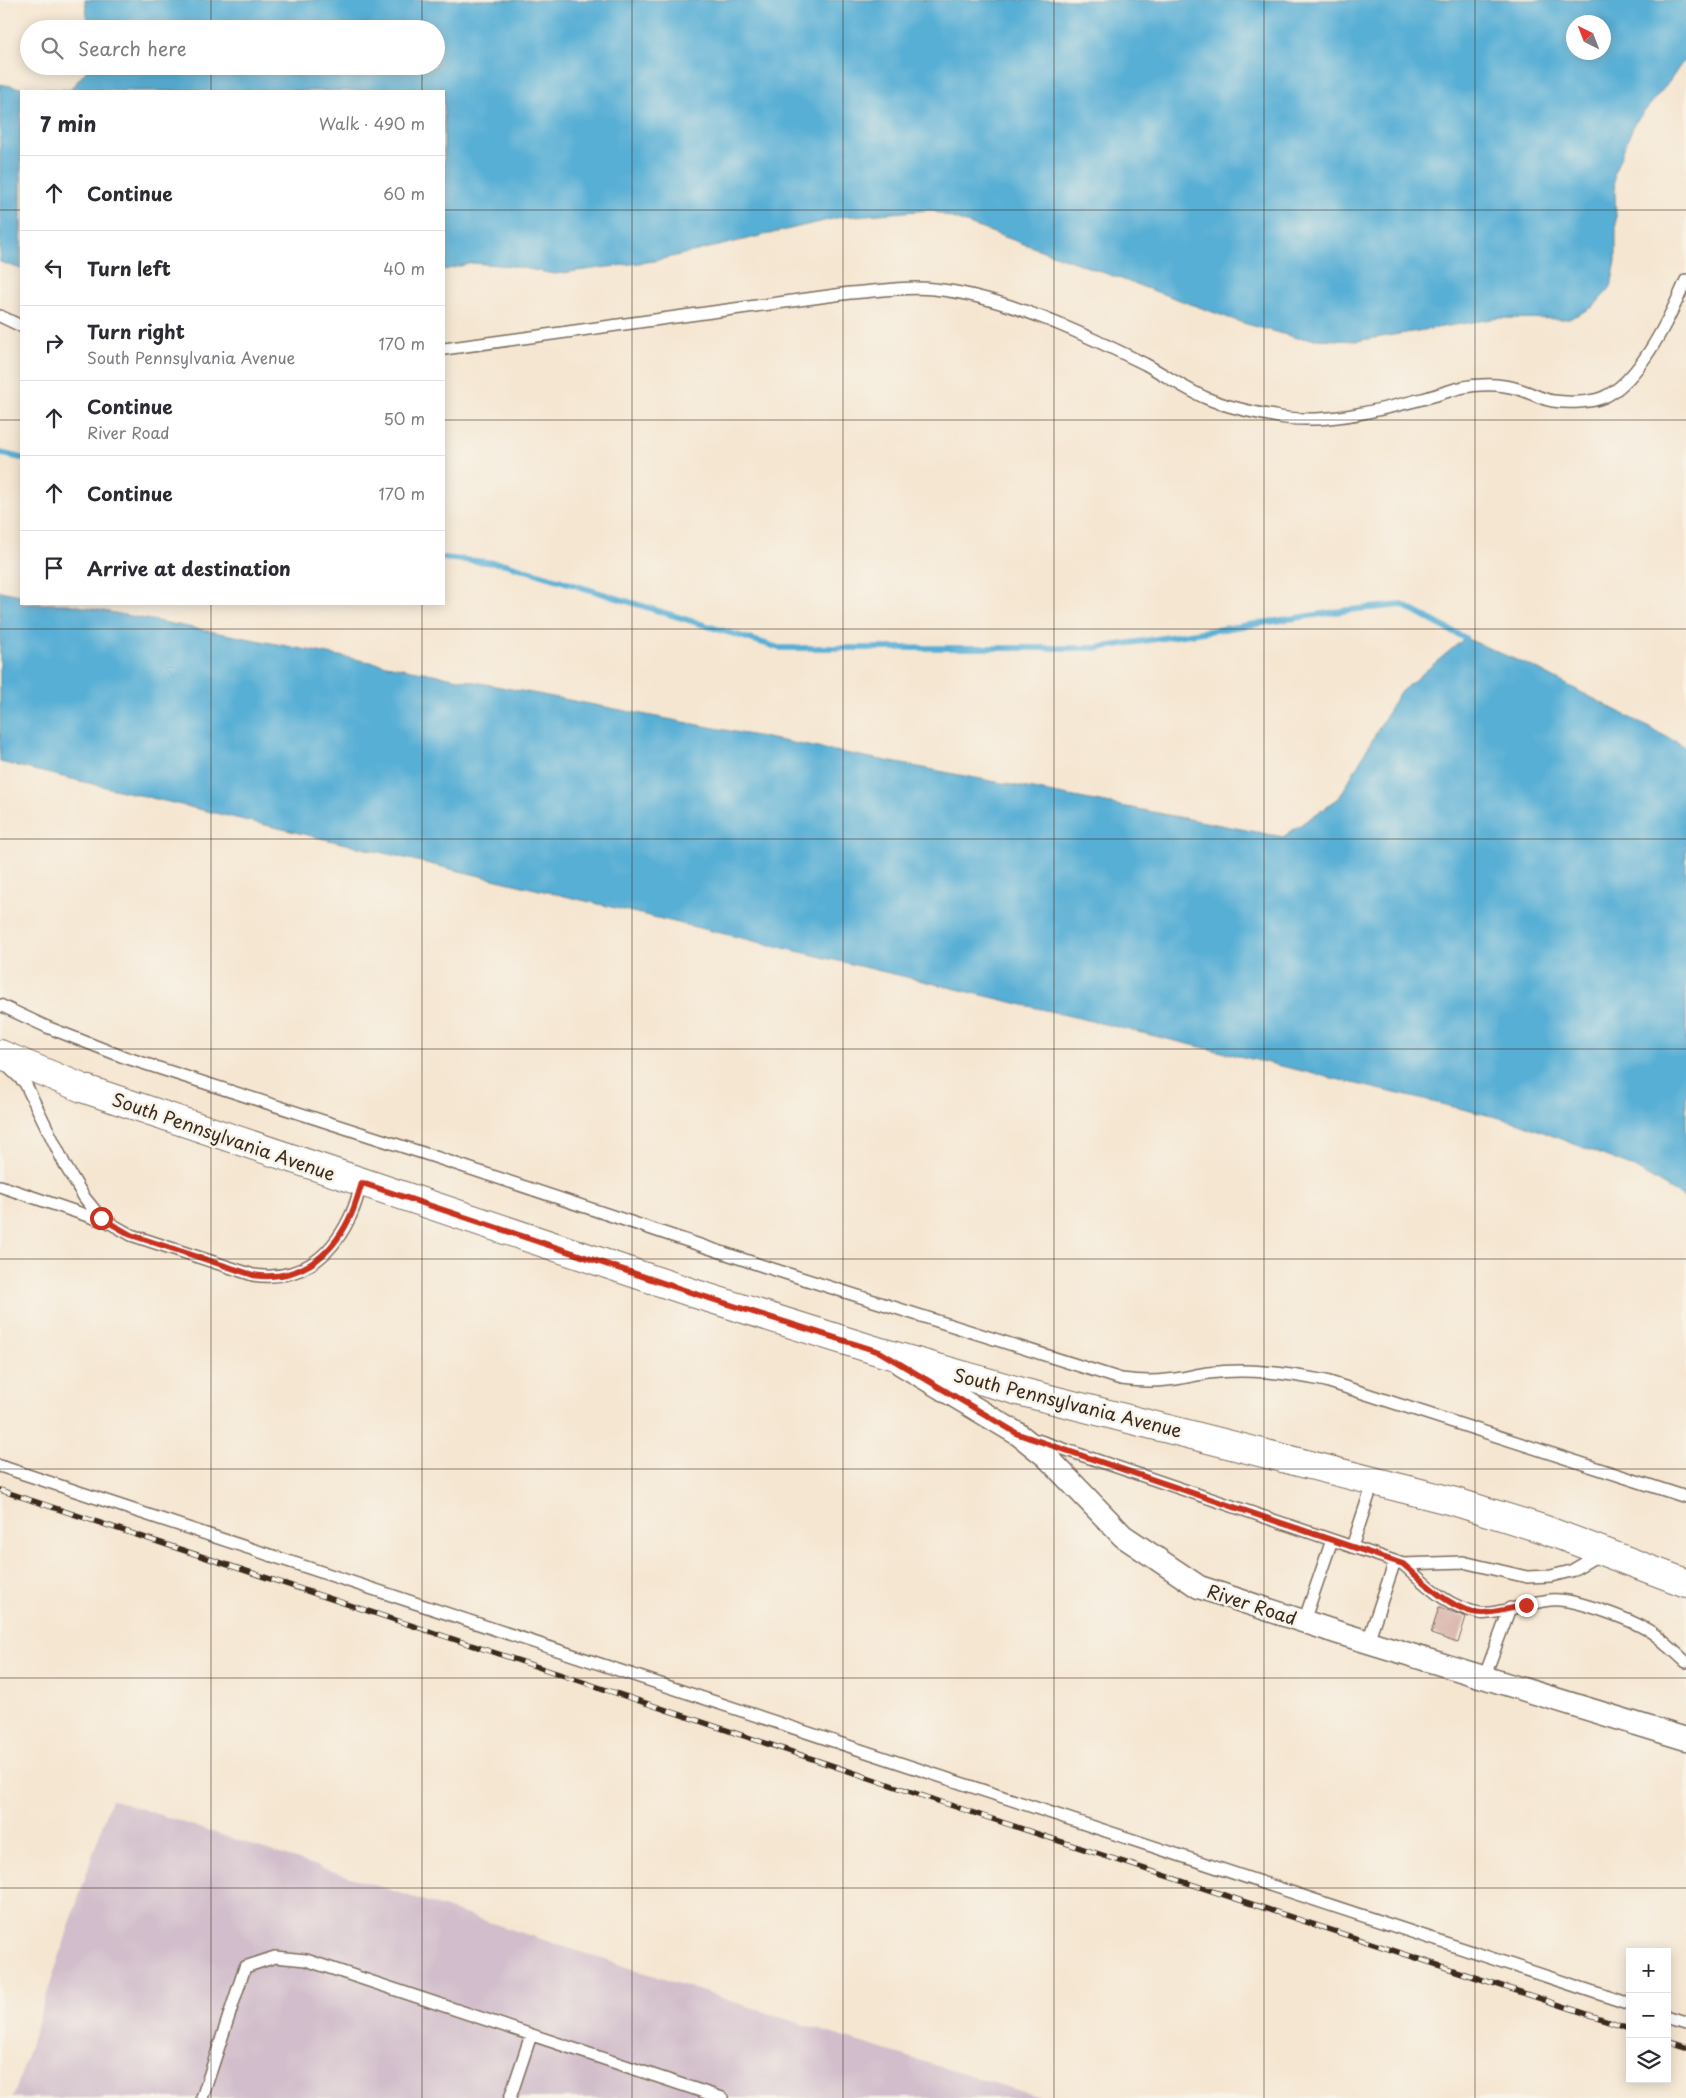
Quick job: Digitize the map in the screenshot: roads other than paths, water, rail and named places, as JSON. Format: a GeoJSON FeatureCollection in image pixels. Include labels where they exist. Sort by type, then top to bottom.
{"type":"FeatureCollection","features":[{"type":"Feature","properties":{"kind":"street","name":"South Pennsylvania Avenue"},"geometry":{"type":"LineString","coordinates":[[0,1054],[82,1088],[362,1183],[696,1294],[880,1352],[1022,1392],[1456,1502],[1543,1529],[1686,1583]]}},
{"type":"Feature","properties":{"kind":"street","name":"River Road"},"geometry":{"type":"LineString","coordinates":[[880,1352],[1018,1434],[1047,1457],[1123,1536],[1156,1560],[1199,1586],[1484,1678],[1686,1739]]}},
{"type":"Feature","properties":{"kind":"lane"},"geometry":{"type":"LineString","coordinates":[[445,349],[850,293],[902,288],[934,289],[975,296],[1026,312],[1075,331],[1146,364],[1205,398],[1228,406],[1277,417],[1315,418],[1347,416],[1404,404],[1477,385],[1499,384],[1554,401],[1603,398],[1625,380],[1642,362],[1664,326],[1686,280]]}},
{"type":"Feature","properties":{"kind":"lane"},"geometry":{"type":"LineString","coordinates":[[0,316],[20,326]]}},
{"type":"Feature","properties":{"kind":"lane"},"geometry":{"type":"LineString","coordinates":[[0,1005],[47,1027],[121,1056],[763,1266],[1121,1379],[1140,1381],[1167,1380],[1208,1373],[1247,1370],[1287,1373],[1326,1381],[1686,1497]]}},
{"type":"Feature","properties":{"kind":"lane"},"geometry":{"type":"LineString","coordinates":[[0,1060],[25,1083],[66,1168],[84,1197],[101,1218],[131,1235],[253,1275],[271,1278],[301,1270],[324,1254],[333,1245],[350,1219],[362,1183]]}},
{"type":"Feature","properties":{"kind":"lane"},"geometry":{"type":"LineString","coordinates":[[0,1186],[111,1224]]}},
{"type":"Feature","properties":{"kind":"lane"},"geometry":{"type":"LineString","coordinates":[[1018,1434],[1399,1563],[1463,1562],[1527,1577],[1551,1576],[1572,1571],[1604,1552]]}},
{"type":"Feature","properties":{"kind":"lane"},"geometry":{"type":"LineString","coordinates":[[0,1466],[1626,2003]]}},
{"type":"Feature","properties":{"kind":"lane"},"geometry":{"type":"LineString","coordinates":[[1352,1547],[1374,1480]]}},
{"type":"Feature","properties":{"kind":"lane"},"geometry":{"type":"LineString","coordinates":[[1304,1621],[1332,1540]]}},
{"type":"Feature","properties":{"kind":"lane"},"geometry":{"type":"LineString","coordinates":[[1399,1563],[1446,1601],[1482,1613],[1552,1600],[1570,1601],[1615,1616],[1650,1632],[1686,1662]]}},
{"type":"Feature","properties":{"kind":"lane"},"geometry":{"type":"LineString","coordinates":[[1368,1641],[1399,1563]]}},
{"type":"Feature","properties":{"kind":"lane"},"geometry":{"type":"LineString","coordinates":[[1484,1678],[1510,1608]]}},
{"type":"Feature","properties":{"kind":"lane"},"geometry":{"type":"LineString","coordinates":[[202,2098],[245,1967],[275,1957],[306,1960],[722,2098]]}},
{"type":"Feature","properties":{"kind":"lane"},"geometry":{"type":"LineString","coordinates":[[1671,2017],[1686,2022]]}},
{"type":"Feature","properties":{"kind":"lane"},"geometry":{"type":"LineString","coordinates":[[510,2098],[532,2035]]}},
{"type":"Feature","properties":{"kind":"water"},"geometry":{"type":"Polygon","coordinates":[[[85,0],[1686,0],[1686,57],[1669,82],[1634,124],[1614,173],[1616,261],[1611,287],[1593,307],[1569,319],[1498,318],[1356,341],[1297,338],[1243,323],[930,210],[841,217],[654,261],[554,274],[512,266],[472,263],[445,270],[445,90],[70,90],[83,75],[445,75],[445,20],[88,20],[85,0]]]}},
{"type":"Feature","properties":{"kind":"water"},"geometry":{"type":"Polygon","coordinates":[[[0,84],[21,88],[70,90],[20,90],[20,269],[0,262],[0,84]]]}},
{"type":"Feature","properties":{"kind":"water"},"geometry":{"type":"Polygon","coordinates":[[[0,591],[20,595],[20,605],[73,605],[1283,837],[1339,798],[1399,693],[1465,638],[1535,668],[1686,747],[1686,1199],[1631,1166],[1517,1122],[0,762],[0,591]]]}},
{"type":"Feature","properties":{"kind":"waterway"},"geometry":{"type":"LineString","coordinates":[[0,453],[20,458]]}},
{"type":"Feature","properties":{"kind":"waterway"},"geometry":{"type":"LineString","coordinates":[[445,558],[506,564],[779,648],[1097,648],[1348,610],[1402,605],[1465,638]]}},
{"type":"Feature","properties":{"kind":"railway"},"geometry":{"type":"LineString","coordinates":[[0,1490],[1626,2027]]}},
{"type":"Feature","properties":{"kind":"railway"},"geometry":{"type":"LineString","coordinates":[[1671,2041],[1686,2046]]}}]}
